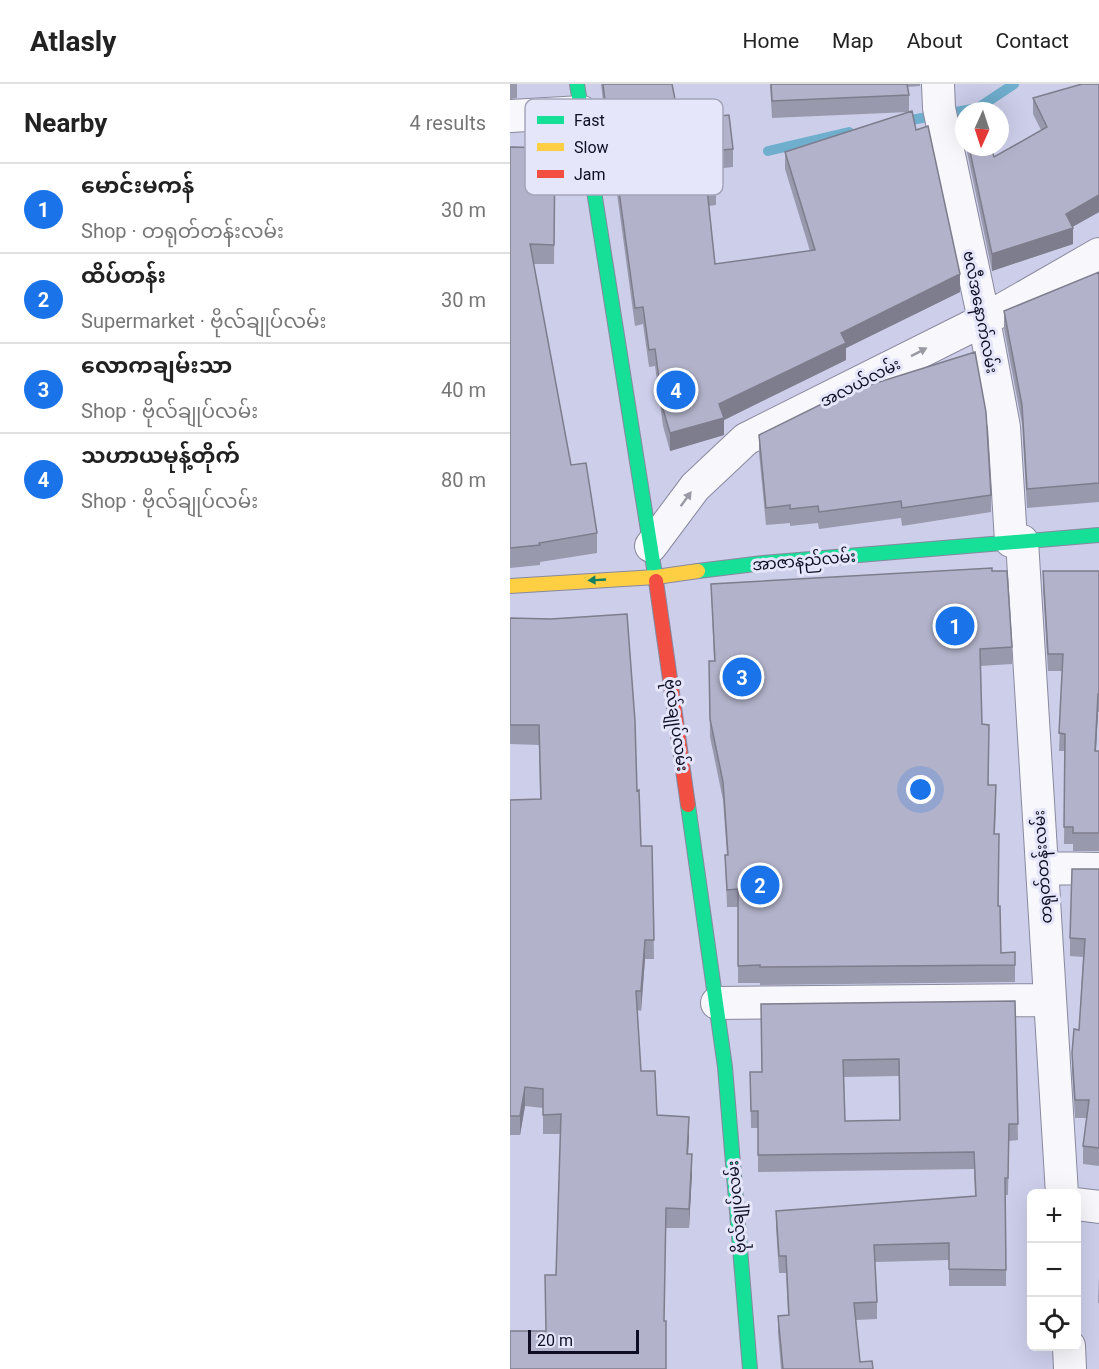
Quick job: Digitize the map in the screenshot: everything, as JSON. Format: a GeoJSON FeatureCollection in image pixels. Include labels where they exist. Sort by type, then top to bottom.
{"type":"FeatureCollection","features":[{"type":"Feature","properties":{"kind":"main road","name":"ဗိုလ်ချုပ်လမ်း"},"geometry":{"type":"LineString","coordinates":[[595,195],[656,577],[717,1003],[725,1067],[750,1369]]}},
{"type":"Feature","properties":{"kind":"main road","name":"အာဇာနည်လမ်း"},"geometry":{"type":"LineString","coordinates":[[510,586],[656,577],[763,563],[1099,536]]}},
{"type":"Feature","properties":{"kind":"street","name":"ဗလီအနောက်လမ်း"},"geometry":{"type":"LineString","coordinates":[[938,84],[939,108],[1004,427],[1016,541]]}},
{"type":"Feature","properties":{"kind":"street"},"geometry":{"type":"LineString","coordinates":[[510,116],[525,112]]}},
{"type":"Feature","properties":{"kind":"street","name":"အလယ်လမ်း"},"geometry":{"type":"LineString","coordinates":[[651,546],[695,487],[746,439],[984,320],[1099,254]]}},
{"type":"Feature","properties":{"kind":"street","name":"တရုတ်တန်းလမ်း"},"geometry":{"type":"LineString","coordinates":[[1016,541],[1042,868],[1062,1189]]}},
{"type":"Feature","properties":{"kind":"street"},"geometry":{"type":"LineString","coordinates":[[1042,868],[1099,869]]}},
{"type":"Feature","properties":{"kind":"street"},"geometry":{"type":"LineString","coordinates":[[717,1003],[1050,1000]]}},
{"type":"Feature","properties":{"kind":"street"},"geometry":{"type":"LineString","coordinates":[[1081,1205],[1099,1207]]}},
{"type":"Feature","properties":{"kind":"street"},"geometry":{"type":"LineString","coordinates":[[1069,1351],[1070,1369]]}},
{"type":"Feature","properties":{"kind":"building"},"geometry":{"type":"Polygon","coordinates":[[[603,84],[672,84],[675,99],[605,99],[603,84]]]}},
{"type":"Feature","properties":{"kind":"building"},"geometry":{"type":"Polygon","coordinates":[[[771,84],[907,84],[909,95],[772,101],[771,84]]]}},
{"type":"Feature","properties":{"kind":"building"},"geometry":{"type":"Polygon","coordinates":[[[1082,84],[1099,84],[1099,195],[1066,214],[1073,228],[992,254],[971,156],[1009,156],[1009,149],[1047,127],[1033,98],[1082,84]]]}},
{"type":"Feature","properties":{"kind":"building"},"geometry":{"type":"Polygon","coordinates":[[[912,111],[916,130],[928,126],[960,274],[841,333],[846,343],[719,404],[724,418],[670,433],[663,409],[655,349],[649,350],[643,307],[635,308],[620,195],[708,195],[715,264],[815,250],[785,152],[912,111]]]}},
{"type":"Feature","properties":{"kind":"building"},"geometry":{"type":"Polygon","coordinates":[[[729,115],[733,149],[723,150],[723,116],[729,115]]]}},
{"type":"Feature","properties":{"kind":"building"},"geometry":{"type":"Polygon","coordinates":[[[510,147],[525,147],[525,195],[555,195],[554,245],[530,244],[571,465],[586,463],[597,533],[539,543],[540,545],[510,548],[510,147]]]}},
{"type":"Feature","properties":{"kind":"building"},"geometry":{"type":"Polygon","coordinates":[[[1099,272],[1099,483],[1027,489],[1022,405],[1004,311],[1099,272]]]}},
{"type":"Feature","properties":{"kind":"building"},"geometry":{"type":"Polygon","coordinates":[[[975,352],[986,412],[991,495],[902,508],[901,501],[819,512],[818,506],[790,509],[790,505],[766,508],[759,435],[844,393],[975,352]]]}},
{"type":"Feature","properties":{"kind":"building"},"geometry":{"type":"Polygon","coordinates":[[[992,568],[992,571],[1007,571],[1012,647],[980,649],[982,724],[989,725],[988,785],[996,785],[994,834],[999,834],[998,906],[1000,906],[1001,953],[1015,952],[1015,965],[738,966],[738,889],[727,890],[725,855],[728,855],[723,782],[710,719],[709,661],[715,661],[711,584],[992,568]]]}},
{"type":"Feature","properties":{"kind":"building"},"geometry":{"type":"Polygon","coordinates":[[[1043,571],[1099,571],[1099,694],[1095,751],[1099,751],[1099,833],[1073,833],[1073,827],[1064,827],[1065,734],[1059,733],[1063,654],[1048,654],[1043,571]]]}},
{"type":"Feature","properties":{"kind":"building"},"geometry":{"type":"Polygon","coordinates":[[[627,614],[641,846],[652,846],[654,940],[645,940],[641,991],[636,991],[641,1071],[655,1071],[657,1115],[689,1117],[687,1154],[692,1154],[689,1209],[666,1208],[664,1321],[666,1321],[666,1369],[510,1369],[510,1331],[546,1331],[545,1275],[556,1275],[561,1114],[543,1115],[543,1089],[525,1087],[520,1116],[510,1116],[510,800],[541,799],[539,725],[510,725],[510,618],[551,619],[627,614]]]}},
{"type":"Feature","properties":{"kind":"building"},"geometry":{"type":"Polygon","coordinates":[[[1072,869],[1099,869],[1099,1148],[1083,1146],[1089,1100],[1075,1100],[1072,1053],[1074,1029],[1079,1030],[1085,939],[1070,938],[1072,869]]]}},
{"type":"Feature","properties":{"kind":"building"},"geometry":{"type":"Polygon","coordinates":[[[1015,1001],[1018,1124],[1009,1124],[1008,1178],[1005,1178],[1006,1270],[949,1269],[949,1243],[874,1245],[877,1302],[854,1303],[860,1362],[872,1361],[873,1369],[783,1369],[778,1316],[789,1315],[786,1256],[779,1256],[776,1211],[976,1196],[974,1152],[758,1155],[758,1111],[751,1111],[750,1072],[762,1072],[761,1004],[1015,1001]],[[899,1059],[843,1060],[845,1121],[900,1120],[899,1059]]]}},
{"type":"Feature","properties":{"kind":"waterway"},"geometry":{"type":"LineString","coordinates":[[900,122],[978,108],[1014,84]]}},
{"type":"Feature","properties":{"kind":"waterway"},"geometry":{"type":"LineString","coordinates":[[768,151],[849,132]]}},
{"type":"Feature","properties":{"kind":"traffic: fast"},"geometry":{"type":"LineString","coordinates":[[577,84],[579,99]]}},
{"type":"Feature","properties":{"kind":"traffic: fast"},"geometry":{"type":"LineString","coordinates":[[595,195],[656,581]]}},
{"type":"Feature","properties":{"kind":"traffic: fast"},"geometry":{"type":"LineString","coordinates":[[698,571],[763,563],[1099,535]]}},
{"type":"Feature","properties":{"kind":"traffic: fast"},"geometry":{"type":"LineString","coordinates":[[688,805],[725,1067],[750,1369]]}},
{"type":"Feature","properties":{"kind":"traffic: slow"},"geometry":{"type":"LineString","coordinates":[[510,586],[656,577],[698,571]]}},
{"type":"Feature","properties":{"kind":"traffic: jam"},"geometry":{"type":"LineString","coordinates":[[656,581],[688,805]]}},
{"type":"Feature","properties":{"kind":"place","name":"သဟာယမုန့်တိုက်"},"geometry":{"type":"Point","coordinates":[676,390]}},
{"type":"Feature","properties":{"kind":"place","name":"မောင်းမကန်"},"geometry":{"type":"Point","coordinates":[955,626]}},
{"type":"Feature","properties":{"kind":"place","name":"လောကချမ်းသာ"},"geometry":{"type":"Point","coordinates":[742,677]}},
{"type":"Feature","properties":{"kind":"place","name":"ထိပ်တန်း"},"geometry":{"type":"Point","coordinates":[760,885]}}]}
